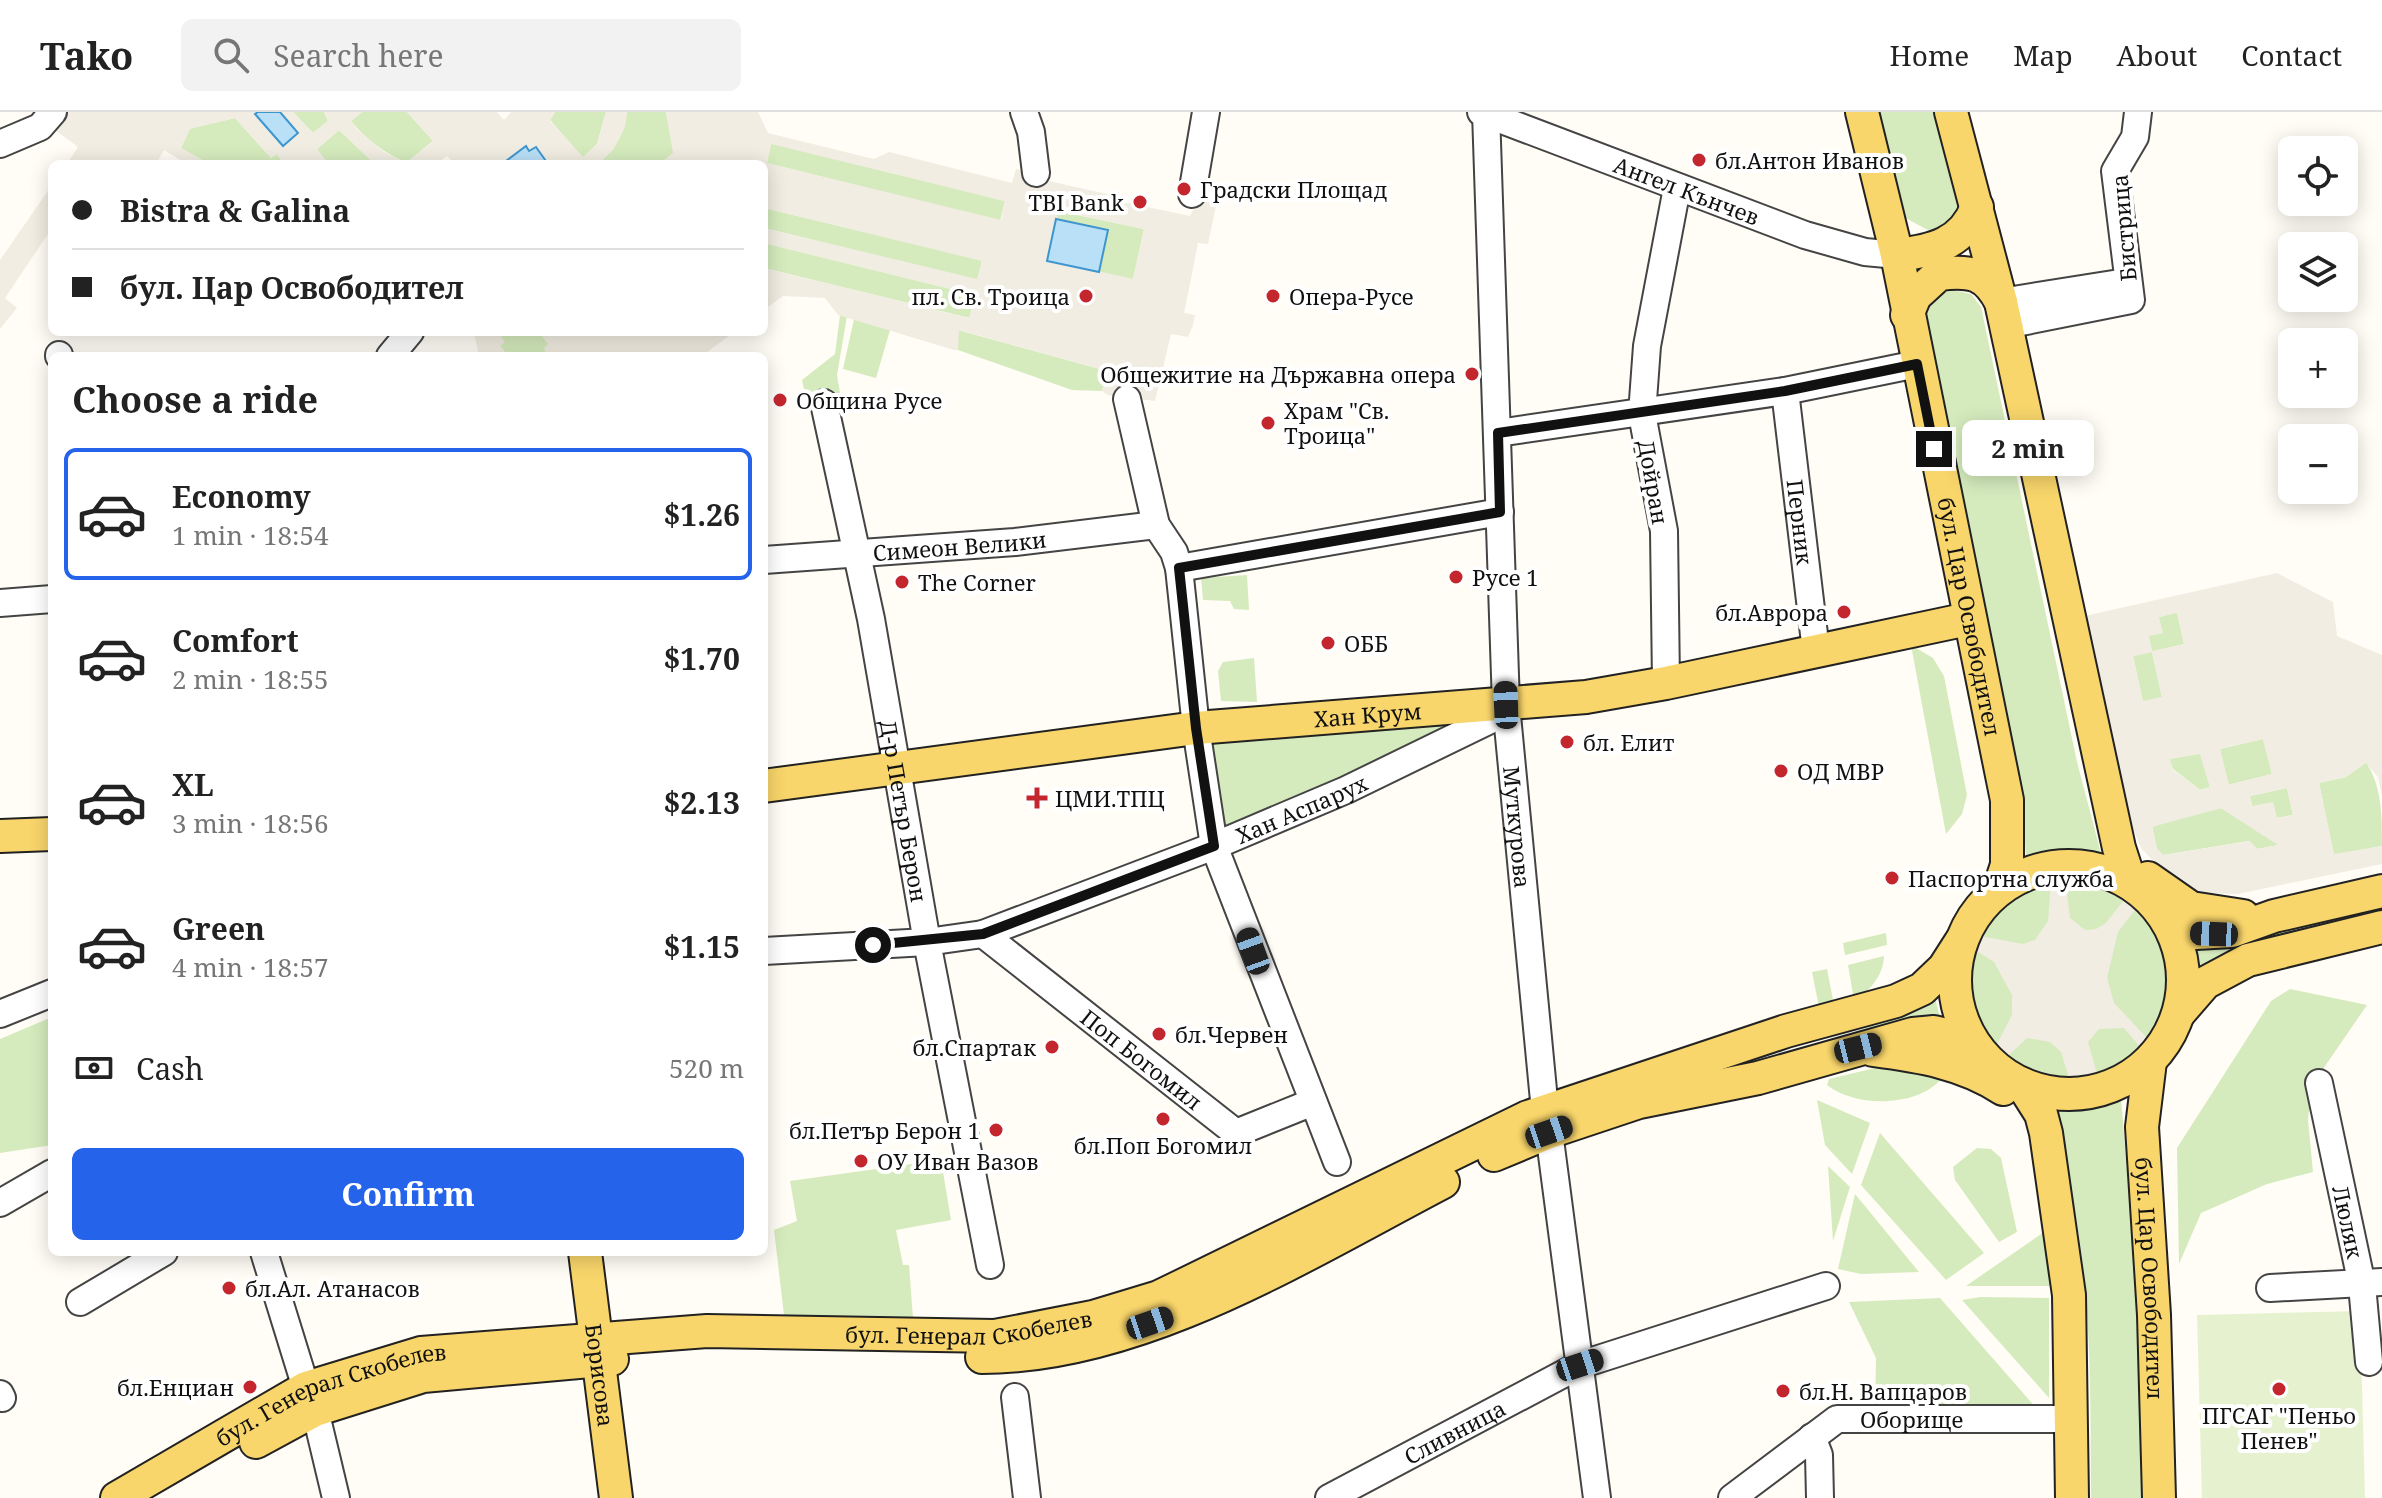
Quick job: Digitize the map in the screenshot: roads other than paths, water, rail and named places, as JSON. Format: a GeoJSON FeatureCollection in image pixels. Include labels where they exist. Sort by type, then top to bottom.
{"type":"FeatureCollection","features":[{"type":"Feature","properties":{"kind":"main road","name":"бул. Цар Освободител"},"geometry":{"type":"LineString","coordinates":[[1862,112],[1897,255],[1968,619],[2007,800],[2007,865],[1999,889]]}},
{"type":"Feature","properties":{"kind":"main road"},"geometry":{"type":"LineString","coordinates":[[1951,112],[2003,314],[2119,848],[2130,882]]}},
{"type":"Feature","properties":{"kind":"main road"},"geometry":{"type":"LineString","coordinates":[[1897,255],[1937,249],[1948,243],[1963,231],[1977,207]]}},
{"type":"Feature","properties":{"kind":"main road"},"geometry":{"type":"LineString","coordinates":[[1907,315],[1915,296],[1939,274],[1978,276],[1991,283],[2003,314]]}},
{"type":"Feature","properties":{"kind":"main road","name":"Хан Крум"},"geometry":{"type":"LineString","coordinates":[[768,785],[1196,728],[1339,714],[1502,706],[1666,683],[1968,619]]}},
{"type":"Feature","properties":{"kind":"main road"},"geometry":{"type":"LineString","coordinates":[[0,836],[48,834]]}},
{"type":"Feature","properties":{"kind":"main road"},"geometry":{"type":"LineString","coordinates":[[2119,848],[2150,880],[2191,908],[2230,917],[2274,916]]}},
{"type":"Feature","properties":{"kind":"main road","name":"бул. Цар Освободител"},"geometry":{"type":"LineString","coordinates":[[2078,865],[2105,871],[2130,882],[2160,909],[2171,926],[2181,954],[2184,984],[2179,1013],[2168,1039],[2150,1061],[2122,1080],[2090,1092],[2055,1093],[2022,1084],[1998,1069],[1972,1041],[1961,1021],[1955,970],[1960,943],[1976,913],[1999,889],[2023,875],[2050,867],[2078,865]]}},
{"type":"Feature","properties":{"kind":"main road"},"geometry":{"type":"LineString","coordinates":[[2171,926],[2214,934],[2274,916],[2382,891]]}},
{"type":"Feature","properties":{"kind":"main road"},"geometry":{"type":"LineString","coordinates":[[2179,1013],[2205,983],[2248,960],[2382,927]]}},
{"type":"Feature","properties":{"kind":"main road","name":"бул. Генерал Скобелев"},"geometry":{"type":"LineString","coordinates":[[117,1498],[310,1399],[421,1353],[596,1349],[772,1330],[995,1336],[1093,1317],[1159,1297],[1547,1121],[1786,1031],[1896,1001],[1922,989],[1960,943]]}},
{"type":"Feature","properties":{"kind":"main road","name":"бул. Генерал Скобелев"},"geometry":{"type":"LineString","coordinates":[[1547,1121],[1758,1078],[1858,1048],[1934,1032],[1972,1041]]}},
{"type":"Feature","properties":{"kind":"main road"},"geometry":{"type":"LineString","coordinates":[[1858,1048],[1908,1055],[1978,1073],[2027,1111],[2049,1161]]}},
{"type":"Feature","properties":{"kind":"main road","name":"бул. Цар Освободител"},"geometry":{"type":"LineString","coordinates":[[2150,1061],[2142,1127],[2154,1315],[2159,1498]]}},
{"type":"Feature","properties":{"kind":"main road","name":"бул. Цар Освободител"},"geometry":{"type":"LineString","coordinates":[[2022,1084],[2041,1114],[2069,1295],[2072,1498]]}},
{"type":"Feature","properties":{"kind":"main road","name":"Борисова"},"geometry":{"type":"LineString","coordinates":[[585,1256],[616,1498]]}},
{"type":"Feature","properties":{"kind":"main road","name":"бул. Генерал Скобелев"},"geometry":{"type":"LineString","coordinates":[[154,1498],[310,1399]]}},
{"type":"Feature","properties":{"kind":"street"},"geometry":{"type":"LineString","coordinates":[[0,144],[40,127],[53,112]]}},
{"type":"Feature","properties":{"kind":"street"},"geometry":{"type":"LineString","coordinates":[[1024,112],[1031,132],[1036,173]]}},
{"type":"Feature","properties":{"kind":"street"},"geometry":{"type":"LineString","coordinates":[[1192,194],[1206,112]]}},
{"type":"Feature","properties":{"kind":"street","name":"Бистрица"},"geometry":{"type":"LineString","coordinates":[[2003,314],[2128,291],[2115,171],[2135,137],[2138,112]]}},
{"type":"Feature","properties":{"kind":"street","name":"Ангел Кънчев"},"geometry":{"type":"LineString","coordinates":[[1484,113],[1805,235],[1865,252],[1897,255]]}},
{"type":"Feature","properties":{"kind":"street","name":"Муткурова"},"geometry":{"type":"LineString","coordinates":[[1484,113],[1498,433],[1502,706],[1547,1121],[1597,1498]]}},
{"type":"Feature","properties":{"kind":"street","name":"Дойран"},"geometry":{"type":"LineString","coordinates":[[1666,683],[1664,531],[1642,414],[1647,346],[1677,188]]}},
{"type":"Feature","properties":{"kind":"street"},"geometry":{"type":"LineString","coordinates":[[393,352],[407,336]]}},
{"type":"Feature","properties":{"kind":"street"},"geometry":{"type":"LineString","coordinates":[[1498,433],[1785,391],[1917,364]]}},
{"type":"Feature","properties":{"kind":"street","name":"Перник"},"geometry":{"type":"LineString","coordinates":[[1785,391],[1816,651]]}},
{"type":"Feature","properties":{"kind":"street"},"geometry":{"type":"LineString","coordinates":[[1127,399],[1156,525],[1174,552],[1179,568],[1196,728],[1214,846],[1337,1162]]}},
{"type":"Feature","properties":{"kind":"street","name":"Д-р Петър Берон"},"geometry":{"type":"LineString","coordinates":[[824,403],[857,554],[927,942],[990,1265]]}},
{"type":"Feature","properties":{"kind":"street"},"geometry":{"type":"LineString","coordinates":[[1179,568],[1500,512]]}},
{"type":"Feature","properties":{"kind":"street","name":"Симеон Велики"},"geometry":{"type":"LineString","coordinates":[[768,560],[1015,542],[1156,525]]}},
{"type":"Feature","properties":{"kind":"street"},"geometry":{"type":"LineString","coordinates":[[0,603],[48,599]]}},
{"type":"Feature","properties":{"kind":"street","name":"Хан Аспарух"},"geometry":{"type":"LineString","coordinates":[[768,951],[927,942],[983,934],[1214,846],[1346,790],[1492,719],[1502,706]]}},
{"type":"Feature","properties":{"kind":"street","name":"Поп Богомил"},"geometry":{"type":"LineString","coordinates":[[983,934],[1236,1133],[1313,1102]]}},
{"type":"Feature","properties":{"kind":"street"},"geometry":{"type":"LineString","coordinates":[[0,1014],[48,995]]}},
{"type":"Feature","properties":{"kind":"street","name":"Люляк"},"geometry":{"type":"LineString","coordinates":[[2319,1083],[2372,1283],[2369,1362]]}},
{"type":"Feature","properties":{"kind":"street"},"geometry":{"type":"LineString","coordinates":[[0,1203],[48,1175]]}},
{"type":"Feature","properties":{"kind":"street"},"geometry":{"type":"LineString","coordinates":[[80,1302],[157,1256]]}},
{"type":"Feature","properties":{"kind":"street"},"geometry":{"type":"LineString","coordinates":[[265,1256],[310,1399],[336,1498]]}},
{"type":"Feature","properties":{"kind":"street"},"geometry":{"type":"LineString","coordinates":[[2270,1288],[2372,1283]]}},
{"type":"Feature","properties":{"kind":"street","name":"Сливница"},"geometry":{"type":"LineString","coordinates":[[1329,1498],[1580,1365],[1826,1286]]}},
{"type":"Feature","properties":{"kind":"street"},"geometry":{"type":"LineString","coordinates":[[1015,1397],[1027,1498]]}},
{"type":"Feature","properties":{"kind":"street","name":"Оборище"},"geometry":{"type":"LineString","coordinates":[[1732,1498],[1837,1419],[2071,1419]]}},
{"type":"Feature","properties":{"kind":"street"},"geometry":{"type":"LineString","coordinates":[[1812,1437],[1819,1455],[1820,1498]]}},
{"type":"Feature","properties":{"kind":"water"},"geometry":{"type":"Polygon","coordinates":[[[280,112],[298,133],[283,146],[255,114],[280,112]]]}},
{"type":"Feature","properties":{"kind":"water"},"geometry":{"type":"Polygon","coordinates":[[[526,146],[529,151],[536,147],[545,160],[507,160],[526,146]]]}},
{"type":"Feature","properties":{"kind":"water"},"geometry":{"type":"Polygon","coordinates":[[[1056,219],[1108,230],[1099,272],[1047,261],[1056,219]]]}},
{"type":"Feature","properties":{"kind":"place","name":"бл.Антон Иванов"},"geometry":{"type":"Point","coordinates":[1699,160]}},
{"type":"Feature","properties":{"kind":"place","name":"Градски Площад"},"geometry":{"type":"Point","coordinates":[1184,189]}},
{"type":"Feature","properties":{"kind":"place","name":"TBI Bank"},"geometry":{"type":"Point","coordinates":[1140,202]}},
{"type":"Feature","properties":{"kind":"place","name":"пл. Св. Троица"},"geometry":{"type":"Point","coordinates":[1086,296]}},
{"type":"Feature","properties":{"kind":"place","name":"Опера-Русе"},"geometry":{"type":"Point","coordinates":[1273,296]}},
{"type":"Feature","properties":{"kind":"place","name":"Общежитие на Държавна опера"},"geometry":{"type":"Point","coordinates":[1472,374]}},
{"type":"Feature","properties":{"kind":"place","name":"Община Русе"},"geometry":{"type":"Point","coordinates":[780,400]}},
{"type":"Feature","properties":{"kind":"place","name":"Храм \"Св. Троица\""},"geometry":{"type":"Point","coordinates":[1268,423]}},
{"type":"Feature","properties":{"kind":"place","name":"Русе 1"},"geometry":{"type":"Point","coordinates":[1456,577]}},
{"type":"Feature","properties":{"kind":"place","name":"The Corner"},"geometry":{"type":"Point","coordinates":[902,582]}},
{"type":"Feature","properties":{"kind":"place","name":"бл.Аврора"},"geometry":{"type":"Point","coordinates":[1844,612]}},
{"type":"Feature","properties":{"kind":"place","name":"ОББ"},"geometry":{"type":"Point","coordinates":[1328,643]}},
{"type":"Feature","properties":{"kind":"place","name":"бл. Елит"},"geometry":{"type":"Point","coordinates":[1567,742]}},
{"type":"Feature","properties":{"kind":"place","name":"ОД МВР"},"geometry":{"type":"Point","coordinates":[1781,771]}},
{"type":"Feature","properties":{"kind":"place","name":"ЦМИ.ТПЦ"},"geometry":{"type":"Point","coordinates":[1037,798]}},
{"type":"Feature","properties":{"kind":"place","name":"Паспортна служба"},"geometry":{"type":"Point","coordinates":[1892,878]}},
{"type":"Feature","properties":{"kind":"place","name":"бл.Червен"},"geometry":{"type":"Point","coordinates":[1159,1034]}},
{"type":"Feature","properties":{"kind":"place","name":"бл.Спартак"},"geometry":{"type":"Point","coordinates":[1052,1047]}},
{"type":"Feature","properties":{"kind":"place","name":"бл.Поп Богомил"},"geometry":{"type":"Point","coordinates":[1163,1119]}},
{"type":"Feature","properties":{"kind":"place","name":"бл.Петър Берон 1"},"geometry":{"type":"Point","coordinates":[996,1130]}},
{"type":"Feature","properties":{"kind":"place","name":"ОУ Иван Вазов"},"geometry":{"type":"Point","coordinates":[861,1161]}},
{"type":"Feature","properties":{"kind":"place","name":"бл.Ал. Атанасов"},"geometry":{"type":"Point","coordinates":[229,1288]}},
{"type":"Feature","properties":{"kind":"place","name":"бл.Енциан"},"geometry":{"type":"Point","coordinates":[250,1387]}},
{"type":"Feature","properties":{"kind":"place","name":"ПГСАГ \"Пеньо Пенев\""},"geometry":{"type":"Point","coordinates":[2279,1389]}},
{"type":"Feature","properties":{"kind":"place","name":"бл.Н. Вапцаров"},"geometry":{"type":"Point","coordinates":[1783,1391]}}]}
